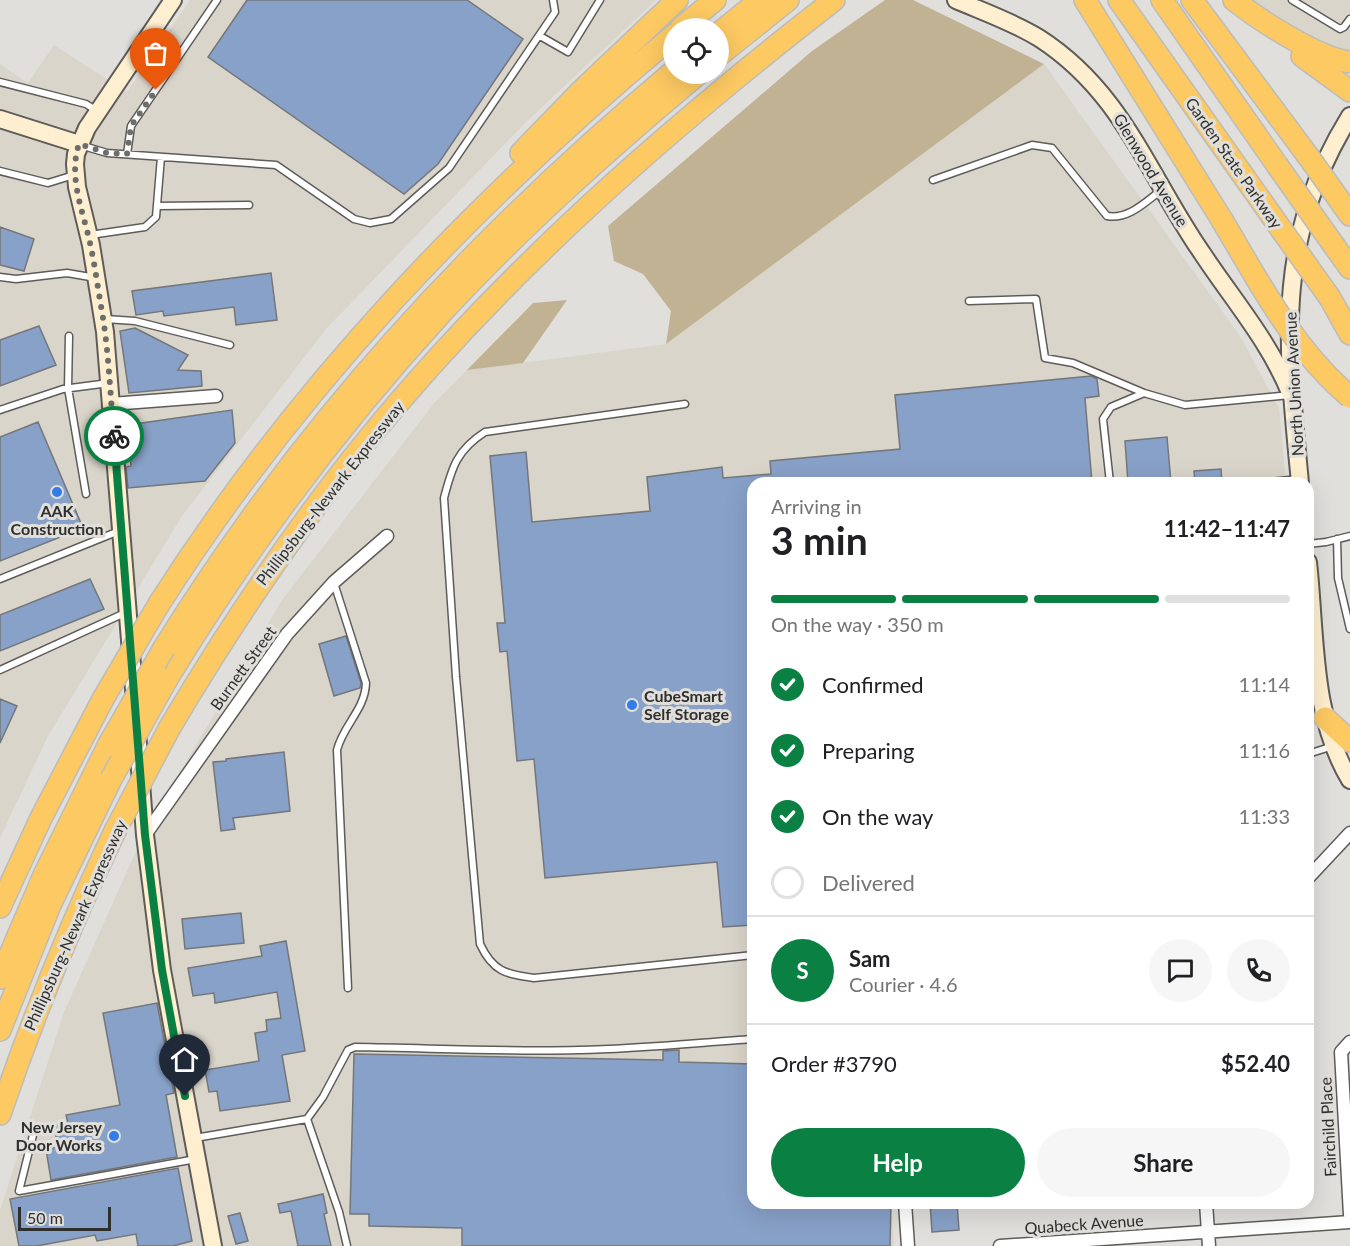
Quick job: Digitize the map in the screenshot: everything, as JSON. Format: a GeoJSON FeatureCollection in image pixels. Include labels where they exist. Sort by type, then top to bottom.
{"type":"FeatureCollection","features":[{"type":"Feature","properties":{"kind":"highway"},"geometry":{"type":"LineString","coordinates":[[693,18],[715,0]]}},
{"type":"Feature","properties":{"kind":"highway"},"geometry":{"type":"LineString","coordinates":[[729,25],[760,0]]}},
{"type":"Feature","properties":{"kind":"highway"},"geometry":{"type":"LineString","coordinates":[[729,47],[789,0]]}},
{"type":"Feature","properties":{"kind":"highway","name":"Phillipsburg-Newark Expressway"},"geometry":{"type":"LineString","coordinates":[[0,1114],[41,999],[76,914],[115,831],[170,727],[243,609],[309,515],[387,417],[475,318],[520,272],[616,182],[700,108],[834,0]]}},
{"type":"Feature","properties":{"kind":"highway"},"geometry":{"type":"LineString","coordinates":[[1085,0],[1295,339],[1350,397]]}},
{"type":"Feature","properties":{"kind":"highway","name":"Garden State Parkway"},"geometry":{"type":"LineString","coordinates":[[1119,0],[1350,326]]}},
{"type":"Feature","properties":{"kind":"highway","name":"Garden State Parkway"},"geometry":{"type":"LineString","coordinates":[[1162,0],[1350,268]]}},
{"type":"Feature","properties":{"kind":"highway"},"geometry":{"type":"LineString","coordinates":[[1192,0],[1350,215]]}},
{"type":"Feature","properties":{"kind":"highway"},"geometry":{"type":"LineString","coordinates":[[1241,5],[1320,54],[1335,60],[1350,62]]}},
{"type":"Feature","properties":{"kind":"highway"},"geometry":{"type":"LineString","coordinates":[[1241,5],[1291,48],[1350,91]]}},
{"type":"Feature","properties":{"kind":"highway"},"geometry":{"type":"LineString","coordinates":[[499,191],[525,147],[671,6]]}},
{"type":"Feature","properties":{"kind":"highway"},"geometry":{"type":"LineString","coordinates":[[0,907],[40,818],[103,699],[159,604],[257,462],[314,390],[385,308],[499,191],[581,114],[663,43]]}},
{"type":"Feature","properties":{"kind":"highway"},"geometry":{"type":"LineString","coordinates":[[0,978],[49,863],[108,746],[164,648],[224,556],[291,463],[348,391],[420,310],[536,194],[663,81]]}},
{"type":"Feature","properties":{"kind":"highway","name":"Phillipsburg-Newark Expressway"},"geometry":{"type":"LineString","coordinates":[[0,1030],[50,905],[111,779],[167,679],[219,596],[288,498],[343,426],[446,309],[567,189],[687,84]]}},
{"type":"Feature","properties":{"kind":"highway"},"geometry":{"type":"LineString","coordinates":[[1329,298],[1350,334]]}},
{"type":"Feature","properties":{"kind":"highway"},"geometry":{"type":"LineString","coordinates":[[1325,718],[1342,743]]}},
{"type":"Feature","properties":{"kind":"street"},"geometry":{"type":"LineString","coordinates":[[173,0],[98,111],[79,144],[75,175],[103,319],[145,835],[162,970],[213,1246]]}},
{"type":"Feature","properties":{"kind":"street","name":"Glenwood Avenue"},"geometry":{"type":"LineString","coordinates":[[957,0],[1026,30],[1074,64],[1094,84],[1117,112],[1201,252],[1273,357],[1291,395]]}},
{"type":"Feature","properties":{"kind":"street","name":"North Union Avenue"},"geometry":{"type":"LineString","coordinates":[[1300,477],[1291,395],[1289,311],[1292,276],[1302,224],[1315,186],[1342,137],[1350,116]]}},
{"type":"Feature","properties":{"kind":"street"},"geometry":{"type":"LineString","coordinates":[[0,119],[79,144]]}},
{"type":"Feature","properties":{"kind":"street"},"geometry":{"type":"LineString","coordinates":[[1241,308],[1252,316],[1267,319],[1281,316],[1289,311]]}},
{"type":"Feature","properties":{"kind":"street"},"geometry":{"type":"LineString","coordinates":[[111,404],[216,396]]}},
{"type":"Feature","properties":{"kind":"street","name":"Burnett Street"},"geometry":{"type":"LineString","coordinates":[[145,835],[287,634],[334,582],[387,536]]}},
{"type":"Feature","properties":{"kind":"street"},"geometry":{"type":"LineString","coordinates":[[1314,630],[1325,718]]}},
{"type":"Feature","properties":{"kind":"street"},"geometry":{"type":"LineString","coordinates":[[1342,743],[1350,780]]}},
{"type":"Feature","properties":{"kind":"street"},"geometry":{"type":"LineString","coordinates":[[1314,872],[1350,833]]}},
{"type":"Feature","properties":{"kind":"street","name":"Fairchild Place"},"geometry":{"type":"LineString","coordinates":[[1350,1042],[1341,1052],[1350,1215]]}},
{"type":"Feature","properties":{"kind":"street"},"geometry":{"type":"LineString","coordinates":[[905,1209],[908,1246]]}},
{"type":"Feature","properties":{"kind":"street"},"geometry":{"type":"LineString","coordinates":[[1206,1209],[1209,1246]]}},
{"type":"Feature","properties":{"kind":"street","name":"Quabeck Avenue"},"geometry":{"type":"LineString","coordinates":[[1000,1246],[1350,1222]]}},
{"type":"Feature","properties":{"kind":"lane"},"geometry":{"type":"LineString","coordinates":[[127,154],[131,126],[217,0]]}},
{"type":"Feature","properties":{"kind":"lane"},"geometry":{"type":"LineString","coordinates":[[79,144],[107,153],[276,165],[354,219],[370,223],[391,219],[449,168],[540,36],[555,12],[554,0]]}},
{"type":"Feature","properties":{"kind":"lane"},"geometry":{"type":"LineString","coordinates":[[540,36],[568,52],[600,0]]}},
{"type":"Feature","properties":{"kind":"lane"},"geometry":{"type":"LineString","coordinates":[[1292,0],[1340,28],[1344,27],[1350,19]]}},
{"type":"Feature","properties":{"kind":"lane"},"geometry":{"type":"LineString","coordinates":[[0,82],[86,104],[98,111]]}},
{"type":"Feature","properties":{"kind":"lane"},"geometry":{"type":"LineString","coordinates":[[933,180],[1032,145],[1052,148],[1107,216],[1125,216],[1163,189]]}},
{"type":"Feature","properties":{"kind":"lane"},"geometry":{"type":"LineString","coordinates":[[88,235],[145,227],[156,217],[161,157]]}},
{"type":"Feature","properties":{"kind":"lane"},"geometry":{"type":"LineString","coordinates":[[0,171],[48,183],[75,175]]}},
{"type":"Feature","properties":{"kind":"lane"},"geometry":{"type":"LineString","coordinates":[[157,206],[249,205]]}},
{"type":"Feature","properties":{"kind":"lane"},"geometry":{"type":"LineString","coordinates":[[0,277],[16,279],[67,273],[96,279]]}},
{"type":"Feature","properties":{"kind":"lane"},"geometry":{"type":"LineString","coordinates":[[969,301],[1036,299],[1045,358],[1073,363],[1144,393],[1185,405],[1291,395]]}},
{"type":"Feature","properties":{"kind":"lane"},"geometry":{"type":"LineString","coordinates":[[103,319],[135,321],[230,345]]}},
{"type":"Feature","properties":{"kind":"lane"},"geometry":{"type":"LineString","coordinates":[[69,336],[68,388],[86,494]]}},
{"type":"Feature","properties":{"kind":"lane"},"geometry":{"type":"LineString","coordinates":[[0,410],[68,388],[109,383]]}},
{"type":"Feature","properties":{"kind":"lane"},"geometry":{"type":"LineString","coordinates":[[1109,477],[1103,419],[1111,407],[1144,393]]}},
{"type":"Feature","properties":{"kind":"lane"},"geometry":{"type":"LineString","coordinates":[[685,404],[485,432],[472,440],[458,456],[450,476],[444,498],[456,677],[480,945],[487,960],[498,969],[514,975],[534,978],[747,957]]}},
{"type":"Feature","properties":{"kind":"lane"},"geometry":{"type":"LineString","coordinates":[[0,579],[121,530]]}},
{"type":"Feature","properties":{"kind":"lane"},"geometry":{"type":"LineString","coordinates":[[1314,543],[1350,536]]}},
{"type":"Feature","properties":{"kind":"lane"},"geometry":{"type":"LineString","coordinates":[[1337,539],[1338,578],[1350,629]]}},
{"type":"Feature","properties":{"kind":"lane"},"geometry":{"type":"LineString","coordinates":[[334,582],[366,683],[366,693],[360,709],[339,739],[337,750],[348,988]]}},
{"type":"Feature","properties":{"kind":"lane"},"geometry":{"type":"LineString","coordinates":[[0,670],[128,611]]}},
{"type":"Feature","properties":{"kind":"lane"},"geometry":{"type":"LineString","coordinates":[[1314,752],[1342,743]]}},
{"type":"Feature","properties":{"kind":"lane"},"geometry":{"type":"LineString","coordinates":[[193,1139],[307,1119],[323,1097],[348,1050],[355,1047],[577,1050],[747,1039]]}},
{"type":"Feature","properties":{"kind":"lane"},"geometry":{"type":"LineString","coordinates":[[307,1119],[339,1212],[347,1246]]}},
{"type":"Feature","properties":{"kind":"lane"},"geometry":{"type":"LineString","coordinates":[[33,1136],[19,1191],[196,1159]]}},
{"type":"Feature","properties":{"kind":"shaded area"},"geometry":{"type":"Polygon","coordinates":[[[190,0],[656,0],[524,124],[326,329],[182,516],[48,736],[0,838],[0,64],[28,83],[54,45],[127,92],[190,0]]]}},
{"type":"Feature","properties":{"kind":"shaded area"},"geometry":{"type":"Polygon","coordinates":[[[885,0],[913,0],[1044,64],[666,344],[671,311],[643,274],[614,261],[608,226],[812,51],[885,0]]]}},
{"type":"Feature","properties":{"kind":"shaded area"},"geometry":{"type":"Polygon","coordinates":[[[1252,0],[1350,0],[1350,52],[1335,52],[1252,0]]]}},
{"type":"Feature","properties":{"kind":"shaded area"},"geometry":{"type":"Polygon","coordinates":[[[1044,64],[1240,336],[1279,408],[1285,477],[747,477],[747,1209],[891,1209],[894,1246],[0,1246],[0,1210],[64,1012],[144,833],[282,600],[435,402],[467,370],[666,344],[1044,64]]]}},
{"type":"Feature","properties":{"kind":"shaded area"},"geometry":{"type":"Polygon","coordinates":[[[567,300],[523,363],[467,370],[533,303],[567,300]]]}},
{"type":"Feature","properties":{"kind":"building"},"geometry":{"type":"Polygon","coordinates":[[[247,0],[467,0],[523,39],[438,164],[404,194],[208,57],[247,0]]]}},
{"type":"Feature","properties":{"kind":"building"},"geometry":{"type":"Polygon","coordinates":[[[0,227],[34,239],[24,271],[0,265],[0,227]]]}},
{"type":"Feature","properties":{"kind":"building"},"geometry":{"type":"Polygon","coordinates":[[[271,273],[277,320],[236,325],[234,307],[164,316],[163,311],[136,315],[132,291],[271,273]]]}},
{"type":"Feature","properties":{"kind":"building"},"geometry":{"type":"Polygon","coordinates":[[[39,326],[56,365],[0,386],[0,340],[39,326]]]}},
{"type":"Feature","properties":{"kind":"building"},"geometry":{"type":"Polygon","coordinates":[[[135,328],[188,355],[178,370],[201,371],[202,386],[129,393],[120,331],[135,328]]]}},
{"type":"Feature","properties":{"kind":"building","name":"CubeSmart Self Storage"},"geometry":{"type":"Polygon","coordinates":[[[1091,376],[1097,379],[1099,396],[1085,398],[1092,477],[747,477],[747,925],[723,927],[717,862],[545,878],[534,759],[517,761],[507,651],[500,652],[497,623],[505,623],[490,456],[526,452],[532,522],[650,511],[647,477],[722,467],[723,478],[771,474],[770,461],[900,449],[895,395],[1091,376]]]}},
{"type":"Feature","properties":{"kind":"building"},"geometry":{"type":"Polygon","coordinates":[[[232,410],[235,443],[205,481],[128,488],[126,467],[131,466],[128,425],[232,410]]]}},
{"type":"Feature","properties":{"kind":"building"},"geometry":{"type":"Polygon","coordinates":[[[38,422],[83,528],[0,561],[0,437],[38,422]]]}},
{"type":"Feature","properties":{"kind":"building"},"geometry":{"type":"Polygon","coordinates":[[[1167,437],[1170,477],[1128,477],[1125,441],[1167,437]]]}},
{"type":"Feature","properties":{"kind":"building"},"geometry":{"type":"Polygon","coordinates":[[[1221,469],[1222,477],[1194,477],[1194,471],[1221,469]]]}},
{"type":"Feature","properties":{"kind":"building"},"geometry":{"type":"Polygon","coordinates":[[[90,579],[104,609],[0,651],[0,615],[90,579]]]}},
{"type":"Feature","properties":{"kind":"building"},"geometry":{"type":"Polygon","coordinates":[[[346,636],[361,683],[360,688],[334,696],[319,644],[346,636]]]}},
{"type":"Feature","properties":{"kind":"building"},"geometry":{"type":"Polygon","coordinates":[[[0,699],[17,706],[0,743],[0,699]]]}},
{"type":"Feature","properties":{"kind":"building"},"geometry":{"type":"Polygon","coordinates":[[[284,752],[290,811],[233,818],[235,829],[221,831],[213,762],[284,752]]]}},
{"type":"Feature","properties":{"kind":"building"},"geometry":{"type":"Polygon","coordinates":[[[241,913],[244,943],[185,949],[182,919],[241,913]]]}},
{"type":"Feature","properties":{"kind":"building"},"geometry":{"type":"Polygon","coordinates":[[[286,941],[305,1051],[282,1055],[290,1101],[220,1111],[217,1091],[209,1092],[205,1070],[259,1061],[255,1033],[267,1031],[266,1020],[281,1018],[277,992],[215,1003],[214,993],[193,996],[188,968],[262,956],[260,946],[286,941]]]}},
{"type":"Feature","properties":{"kind":"building"},"geometry":{"type":"Polygon","coordinates":[[[157,1003],[174,1093],[166,1095],[177,1157],[51,1180],[46,1149],[58,1147],[54,1126],[68,1123],[66,1115],[120,1105],[103,1013],[157,1003]]]}},
{"type":"Feature","properties":{"kind":"building"},"geometry":{"type":"Polygon","coordinates":[[[679,1050],[679,1062],[747,1064],[747,1209],[891,1209],[890,1246],[462,1246],[462,1228],[369,1226],[369,1214],[350,1214],[354,1054],[663,1060],[663,1051],[679,1050]]]}},
{"type":"Feature","properties":{"kind":"building"},"geometry":{"type":"Polygon","coordinates":[[[178,1168],[192,1241],[173,1246],[138,1246],[136,1234],[97,1241],[95,1235],[37,1246],[19,1246],[10,1199],[178,1168]]]}},
{"type":"Feature","properties":{"kind":"building"},"geometry":{"type":"Polygon","coordinates":[[[323,1194],[327,1213],[324,1214],[331,1246],[298,1246],[291,1211],[280,1213],[278,1204],[323,1194]]]}},
{"type":"Feature","properties":{"kind":"building"},"geometry":{"type":"Polygon","coordinates":[[[930,1209],[957,1209],[959,1230],[932,1232],[930,1209]]]}},
{"type":"Feature","properties":{"kind":"building"},"geometry":{"type":"Polygon","coordinates":[[[240,1213],[248,1241],[236,1244],[228,1216],[240,1213]]]}},
{"type":"Feature","properties":{"kind":"way so far"},"geometry":{"type":"LineString","coordinates":[[114,436],[103,319],[91,246],[77,188],[76,154],[79,144],[107,153],[127,154],[131,126],[156,90]]}},
{"type":"Feature","properties":{"kind":"place","name":"AAK Construction"},"geometry":{"type":"Point","coordinates":[57,492]}},
{"type":"Feature","properties":{"kind":"place","name":"CubeSmart Self Storage"},"geometry":{"type":"Point","coordinates":[632,705]}},
{"type":"Feature","properties":{"kind":"place","name":"New Jersey Door Works"},"geometry":{"type":"Point","coordinates":[114,1136]}},
{"type":"Feature","properties":{"kind":"route"},"geometry":{"type":"LineString","coordinates":[[114,436],[145,835],[162,970],[185,1096]]}}]}
